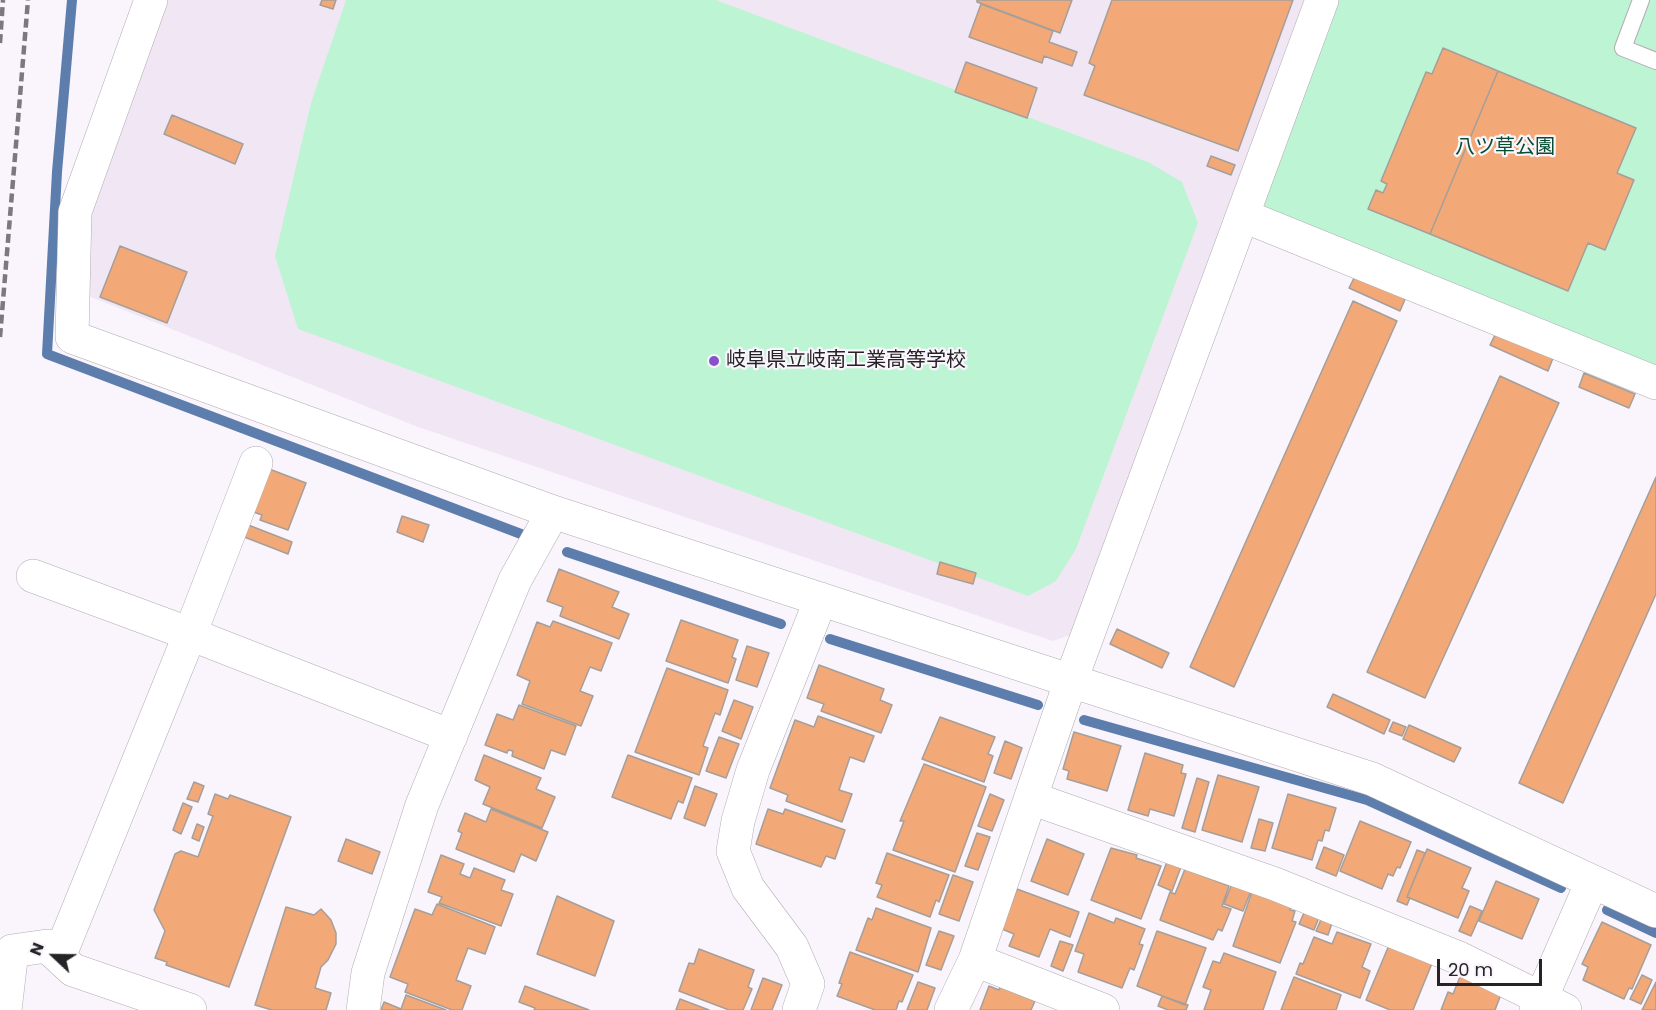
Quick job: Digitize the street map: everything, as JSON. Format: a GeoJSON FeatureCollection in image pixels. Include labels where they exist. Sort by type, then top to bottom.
{"type":"FeatureCollection","features":[{"type":"Feature","properties":{"kind":"street"},"geometry":{"type":"LineString","coordinates":[[151,0],[75,212],[72,337],[553,512],[1372,779],[1656,911]]}},
{"type":"Feature","properties":{"kind":"street"},"geometry":{"type":"LineString","coordinates":[[951,1010],[975,960],[1071,680],[1322,0]]}},
{"type":"Feature","properties":{"kind":"street"},"geometry":{"type":"LineString","coordinates":[[1244,216],[1656,383]]}},
{"type":"Feature","properties":{"kind":"street"},"geometry":{"type":"LineString","coordinates":[[59,957],[190,634],[256,463]]}},
{"type":"Feature","properties":{"kind":"street"},"geometry":{"type":"LineString","coordinates":[[363,1010],[368,973],[422,805],[515,580],[553,512]]}},
{"type":"Feature","properties":{"kind":"street"},"geometry":{"type":"LineString","coordinates":[[33,576],[190,634],[451,736]]}},
{"type":"Feature","properties":{"kind":"street"},"geometry":{"type":"LineString","coordinates":[[799,1010],[808,984],[792,947],[748,888],[733,851],[738,821],[753,770],[821,599]]}},
{"type":"Feature","properties":{"kind":"street"},"geometry":{"type":"LineString","coordinates":[[1031,798],[1275,884],[1459,958],[1548,1006],[1592,882]]}},
{"type":"Feature","properties":{"kind":"street"},"geometry":{"type":"LineString","coordinates":[[6,1010],[12,951],[47,946],[73,970],[190,1010]]}},
{"type":"Feature","properties":{"kind":"street"},"geometry":{"type":"LineString","coordinates":[[975,960],[1103,1010]]}},
{"type":"Feature","properties":{"kind":"lane"},"geometry":{"type":"LineString","coordinates":[[1641,0],[1623,48],[1656,61]]}},
{"type":"Feature","properties":{"kind":"shaded area","name":"岐阜県立岐南工業高等学校"},"geometry":{"type":"Polygon","coordinates":[[[164,0],[1309,0],[1076,633],[1053,641],[418,427],[86,295],[84,218],[164,0]]]}},
{"type":"Feature","properties":{"kind":"green space","name":"岐阜県立岐南工業高等学校"},"geometry":{"type":"Polygon","coordinates":[[[346,0],[716,0],[1148,162],[1182,182],[1198,223],[1076,549],[1056,581],[1028,596],[298,329],[275,256],[311,103],[346,0]]]}},
{"type":"Feature","properties":{"kind":"green space","name":"八ツ草公園"},"geometry":{"type":"Polygon","coordinates":[[[1332,0],[1656,0],[1656,367],[1256,211],[1332,0]]]}},
{"type":"Feature","properties":{"kind":"building"},"geometry":{"type":"Polygon","coordinates":[[[322,0],[336,0],[333,9],[320,5],[322,0]]]}},
{"type":"Feature","properties":{"kind":"building"},"geometry":{"type":"Polygon","coordinates":[[[977,0],[1072,0],[1060,33],[977,2],[977,0]]]}},
{"type":"Feature","properties":{"kind":"building"},"geometry":{"type":"Polygon","coordinates":[[[1112,0],[1293,0],[1238,151],[1084,95],[1095,66],[1089,63],[1112,0]]]}},
{"type":"Feature","properties":{"kind":"building"},"geometry":{"type":"Polygon","coordinates":[[[981,4],[1053,31],[1049,42],[1077,52],[1072,66],[1044,56],[1042,63],[969,37],[981,4]]]}},
{"type":"Feature","properties":{"kind":"building"},"geometry":{"type":"Polygon","coordinates":[[[1443,48],[1498,71],[1430,234],[1368,209],[1376,190],[1383,193],[1387,184],[1381,181],[1426,72],[1432,74],[1443,48]]]}},
{"type":"Feature","properties":{"kind":"building"},"geometry":{"type":"Polygon","coordinates":[[[966,62],[1037,88],[1027,118],[955,92],[966,62]]]}},
{"type":"Feature","properties":{"kind":"building"},"geometry":{"type":"Polygon","coordinates":[[[1498,71],[1636,128],[1617,173],[1634,180],[1605,250],[1588,243],[1568,291],[1430,234],[1498,71]]]}},
{"type":"Feature","properties":{"kind":"building"},"geometry":{"type":"Polygon","coordinates":[[[172,115],[243,144],[235,164],[164,134],[172,115]]]}},
{"type":"Feature","properties":{"kind":"building"},"geometry":{"type":"Polygon","coordinates":[[[1211,156],[1235,165],[1231,175],[1207,166],[1211,156]]]}},
{"type":"Feature","properties":{"kind":"building"},"geometry":{"type":"Polygon","coordinates":[[[120,246],[187,272],[167,323],[100,297],[120,246]]]}},
{"type":"Feature","properties":{"kind":"building"},"geometry":{"type":"Polygon","coordinates":[[[1356,274],[1406,297],[1400,311],[1349,288],[1356,274]]]}},
{"type":"Feature","properties":{"kind":"building"},"geometry":{"type":"Polygon","coordinates":[[[1353,301],[1397,321],[1234,687],[1190,667],[1353,301]]]}},
{"type":"Feature","properties":{"kind":"building"},"geometry":{"type":"Polygon","coordinates":[[[1496,333],[1553,358],[1548,371],[1490,345],[1496,333]]]}},
{"type":"Feature","properties":{"kind":"building"},"geometry":{"type":"Polygon","coordinates":[[[1584,373],[1635,394],[1629,408],[1579,387],[1584,373]]]}},
{"type":"Feature","properties":{"kind":"building"},"geometry":{"type":"Polygon","coordinates":[[[1500,376],[1559,403],[1425,698],[1367,672],[1500,376]]]}},
{"type":"Feature","properties":{"kind":"building"},"geometry":{"type":"Polygon","coordinates":[[[264,467],[306,483],[288,530],[260,520],[262,515],[248,510],[264,467]]]}},
{"type":"Feature","properties":{"kind":"building"},"geometry":{"type":"Polygon","coordinates":[[[1656,477],[1656,594],[1563,803],[1519,783],[1656,477]]]}},
{"type":"Feature","properties":{"kind":"building"},"geometry":{"type":"Polygon","coordinates":[[[402,516],[429,525],[423,542],[397,532],[402,516]]]}},
{"type":"Feature","properties":{"kind":"building"},"geometry":{"type":"Polygon","coordinates":[[[238,521],[292,542],[288,554],[234,533],[238,521]]]}},
{"type":"Feature","properties":{"kind":"building"},"geometry":{"type":"Polygon","coordinates":[[[940,562],[976,573],[973,584],[937,574],[940,562]]]}},
{"type":"Feature","properties":{"kind":"building"},"geometry":{"type":"Polygon","coordinates":[[[559,569],[619,592],[612,607],[629,614],[619,639],[560,616],[563,607],[547,601],[559,569]]]}},
{"type":"Feature","properties":{"kind":"building"},"geometry":{"type":"Polygon","coordinates":[[[681,620],[738,640],[732,657],[736,659],[728,683],[666,661],[681,620]]]}},
{"type":"Feature","properties":{"kind":"building"},"geometry":{"type":"Polygon","coordinates":[[[553,621],[612,643],[601,671],[590,667],[580,691],[593,696],[581,726],[522,704],[530,681],[517,675],[537,622],[550,627],[553,621]]]}},
{"type":"Feature","properties":{"kind":"building"},"geometry":{"type":"Polygon","coordinates":[[[1117,629],[1169,653],[1162,668],[1110,644],[1117,629]]]}},
{"type":"Feature","properties":{"kind":"building"},"geometry":{"type":"Polygon","coordinates":[[[747,646],[769,653],[757,687],[736,680],[747,646]]]}},
{"type":"Feature","properties":{"kind":"building"},"geometry":{"type":"Polygon","coordinates":[[[819,665],[884,689],[880,700],[892,705],[881,733],[821,711],[824,704],[807,698],[819,665]]]}},
{"type":"Feature","properties":{"kind":"building"},"geometry":{"type":"Polygon","coordinates":[[[667,668],[728,690],[720,715],[715,713],[703,746],[708,748],[699,775],[635,752],[667,668]]]}},
{"type":"Feature","properties":{"kind":"building"},"geometry":{"type":"Polygon","coordinates":[[[1333,694],[1390,720],[1384,734],[1327,707],[1333,694]]]}},
{"type":"Feature","properties":{"kind":"building"},"geometry":{"type":"Polygon","coordinates":[[[734,700],[753,707],[741,739],[722,731],[734,700]]]}},
{"type":"Feature","properties":{"kind":"building"},"geometry":{"type":"Polygon","coordinates":[[[519,705],[576,726],[565,755],[551,750],[544,769],[512,756],[513,751],[508,750],[507,753],[485,745],[497,714],[513,720],[519,705]]]}},
{"type":"Feature","properties":{"kind":"building"},"geometry":{"type":"Polygon","coordinates":[[[818,716],[874,736],[864,762],[850,757],[839,790],[852,794],[842,822],[786,801],[788,795],[770,788],[795,720],[814,727],[818,716]]]}},
{"type":"Feature","properties":{"kind":"building"},"geometry":{"type":"Polygon","coordinates":[[[940,717],[995,737],[988,754],[993,756],[984,782],[922,759],[940,717]]]}},
{"type":"Feature","properties":{"kind":"building"},"geometry":{"type":"Polygon","coordinates":[[[1393,722],[1406,727],[1402,736],[1389,731],[1393,722]]]}},
{"type":"Feature","properties":{"kind":"building"},"geometry":{"type":"Polygon","coordinates":[[[1409,725],[1461,748],[1454,762],[1403,739],[1409,725]]]}},
{"type":"Feature","properties":{"kind":"building"},"geometry":{"type":"Polygon","coordinates":[[[1074,732],[1121,746],[1107,791],[1067,779],[1069,771],[1063,769],[1074,732]]]}},
{"type":"Feature","properties":{"kind":"building"},"geometry":{"type":"Polygon","coordinates":[[[719,737],[739,744],[726,778],[706,771],[719,737]]]}},
{"type":"Feature","properties":{"kind":"building"},"geometry":{"type":"Polygon","coordinates":[[[1005,741],[1022,748],[1011,779],[994,773],[1005,741]]]}},
{"type":"Feature","properties":{"kind":"building"},"geometry":{"type":"Polygon","coordinates":[[[1145,753],[1183,765],[1181,773],[1186,774],[1174,816],[1150,809],[1148,816],[1128,810],[1145,753]]]}},
{"type":"Feature","properties":{"kind":"building"},"geometry":{"type":"Polygon","coordinates":[[[484,755],[541,778],[536,789],[555,797],[542,828],[483,804],[490,787],[475,780],[484,755]]]}},
{"type":"Feature","properties":{"kind":"building"},"geometry":{"type":"Polygon","coordinates":[[[628,755],[692,778],[683,803],[678,801],[671,819],[612,797],[628,755]]]}},
{"type":"Feature","properties":{"kind":"building"},"geometry":{"type":"Polygon","coordinates":[[[924,764],[986,787],[955,872],[893,850],[904,821],[900,821],[924,764]]]}},
{"type":"Feature","properties":{"kind":"building"},"geometry":{"type":"Polygon","coordinates":[[[1218,775],[1259,787],[1242,842],[1202,830],[1218,775]]]}},
{"type":"Feature","properties":{"kind":"building"},"geometry":{"type":"Polygon","coordinates":[[[1197,778],[1209,782],[1195,832],[1182,828],[1197,778]]]}},
{"type":"Feature","properties":{"kind":"building"},"geometry":{"type":"Polygon","coordinates":[[[194,782],[204,786],[198,802],[187,799],[194,782]]]}},
{"type":"Feature","properties":{"kind":"building"},"geometry":{"type":"Polygon","coordinates":[[[695,786],[717,794],[705,826],[684,818],[695,786]]]}},
{"type":"Feature","properties":{"kind":"building"},"geometry":{"type":"Polygon","coordinates":[[[215,794],[228,799],[230,795],[291,817],[229,987],[166,965],[167,962],[155,958],[165,931],[154,910],[175,854],[181,851],[198,857],[213,816],[208,814],[215,794]]]}},
{"type":"Feature","properties":{"kind":"building"},"geometry":{"type":"Polygon","coordinates":[[[990,794],[1004,800],[992,831],[978,826],[990,794]]]}},
{"type":"Feature","properties":{"kind":"building"},"geometry":{"type":"Polygon","coordinates":[[[1288,794],[1336,808],[1329,831],[1325,830],[1322,841],[1318,840],[1312,860],[1272,848],[1288,794]]]}},
{"type":"Feature","properties":{"kind":"building"},"geometry":{"type":"Polygon","coordinates":[[[183,803],[192,807],[181,834],[173,830],[183,803]]]}},
{"type":"Feature","properties":{"kind":"building"},"geometry":{"type":"Polygon","coordinates":[[[491,809],[548,832],[536,861],[521,854],[514,872],[456,849],[462,833],[458,831],[465,813],[486,822],[491,809]]]}},
{"type":"Feature","properties":{"kind":"building"},"geometry":{"type":"Polygon","coordinates":[[[768,809],[783,814],[785,809],[845,830],[835,859],[826,856],[821,867],[756,844],[768,809]]]}},
{"type":"Feature","properties":{"kind":"building"},"geometry":{"type":"Polygon","coordinates":[[[1259,819],[1273,823],[1265,851],[1251,848],[1259,819]]]}},
{"type":"Feature","properties":{"kind":"building"},"geometry":{"type":"Polygon","coordinates":[[[1360,821],[1411,842],[1400,868],[1397,867],[1393,876],[1388,874],[1382,889],[1340,871],[1360,821]]]}},
{"type":"Feature","properties":{"kind":"building"},"geometry":{"type":"Polygon","coordinates":[[[197,824],[204,827],[199,841],[192,838],[197,824]]]}},
{"type":"Feature","properties":{"kind":"building"},"geometry":{"type":"Polygon","coordinates":[[[977,833],[990,837],[978,870],[965,866],[977,833]]]}},
{"type":"Feature","properties":{"kind":"building"},"geometry":{"type":"Polygon","coordinates":[[[346,839],[380,852],[372,874],[338,861],[346,839]]]}},
{"type":"Feature","properties":{"kind":"building"},"geometry":{"type":"Polygon","coordinates":[[[1047,839],[1084,854],[1068,895],[1031,881],[1047,839]]]}},
{"type":"Feature","properties":{"kind":"building"},"geometry":{"type":"Polygon","coordinates":[[[1324,847],[1344,855],[1336,876],[1316,868],[1324,847]]]}},
{"type":"Feature","properties":{"kind":"building"},"geometry":{"type":"Polygon","coordinates":[[[1111,848],[1137,855],[1136,858],[1161,866],[1141,919],[1091,900],[1111,848]]]}},
{"type":"Feature","properties":{"kind":"building"},"geometry":{"type":"Polygon","coordinates":[[[1427,849],[1471,868],[1462,888],[1469,891],[1458,918],[1407,897],[1427,849]]]}},
{"type":"Feature","properties":{"kind":"building"},"geometry":{"type":"Polygon","coordinates":[[[1417,850],[1425,853],[1407,897],[1410,898],[1407,905],[1397,901],[1417,850]]]}},
{"type":"Feature","properties":{"kind":"building"},"geometry":{"type":"Polygon","coordinates":[[[887,853],[949,875],[939,902],[936,900],[930,917],[877,897],[882,885],[876,883],[887,853]]]}},
{"type":"Feature","properties":{"kind":"building"},"geometry":{"type":"Polygon","coordinates":[[[441,855],[464,864],[460,874],[470,878],[474,868],[505,880],[501,890],[513,894],[501,926],[439,903],[442,897],[428,892],[441,855]]]}},
{"type":"Feature","properties":{"kind":"building"},"geometry":{"type":"Polygon","coordinates":[[[1167,862],[1181,867],[1172,891],[1158,885],[1167,862]]]}},
{"type":"Feature","properties":{"kind":"building"},"geometry":{"type":"Polygon","coordinates":[[[1185,869],[1229,886],[1222,906],[1231,909],[1222,931],[1218,929],[1213,940],[1160,920],[1170,892],[1175,894],[1185,869]]]}},
{"type":"Feature","properties":{"kind":"building"},"geometry":{"type":"Polygon","coordinates":[[[953,875],[973,882],[959,921],[939,914],[953,875]]]}},
{"type":"Feature","properties":{"kind":"building"},"geometry":{"type":"Polygon","coordinates":[[[1233,881],[1252,888],[1243,911],[1224,904],[1233,881]]]}},
{"type":"Feature","properties":{"kind":"building"},"geometry":{"type":"Polygon","coordinates":[[[1496,881],[1539,899],[1522,939],[1479,921],[1496,881]]]}},
{"type":"Feature","properties":{"kind":"building"},"geometry":{"type":"Polygon","coordinates":[[[1017,889],[1079,912],[1070,937],[1050,929],[1039,957],[1009,946],[1014,934],[1002,929],[1017,889]]]}},
{"type":"Feature","properties":{"kind":"building"},"geometry":{"type":"Polygon","coordinates":[[[1252,892],[1291,906],[1290,910],[1295,911],[1292,921],[1296,922],[1280,963],[1233,946],[1252,892]]]}},
{"type":"Feature","properties":{"kind":"building"},"geometry":{"type":"Polygon","coordinates":[[[557,896],[614,921],[595,976],[537,954],[557,896]]]}},
{"type":"Feature","properties":{"kind":"building"},"geometry":{"type":"Polygon","coordinates":[[[437,904],[495,927],[485,954],[468,948],[456,980],[471,986],[462,1010],[452,1010],[405,992],[408,984],[390,977],[415,909],[432,915],[437,904]]]}},
{"type":"Feature","properties":{"kind":"building"},"geometry":{"type":"Polygon","coordinates":[[[1308,904],[1322,910],[1314,930],[1299,924],[1308,904]]]}},
{"type":"Feature","properties":{"kind":"building"},"geometry":{"type":"Polygon","coordinates":[[[1470,906],[1482,911],[1471,936],[1459,931],[1470,906]]]}},
{"type":"Feature","properties":{"kind":"building"},"geometry":{"type":"Polygon","coordinates":[[[286,907],[314,915],[321,909],[331,920],[336,933],[336,944],[328,960],[321,967],[315,988],[331,993],[326,1010],[272,1010],[255,1005],[286,907]]]}},
{"type":"Feature","properties":{"kind":"building"},"geometry":{"type":"Polygon","coordinates":[[[876,908],[931,928],[918,972],[856,950],[868,918],[872,920],[876,908]]]}},
{"type":"Feature","properties":{"kind":"building"},"geometry":{"type":"Polygon","coordinates":[[[1325,910],[1335,914],[1328,935],[1316,931],[1325,910]]]}},
{"type":"Feature","properties":{"kind":"building"},"geometry":{"type":"Polygon","coordinates":[[[1089,913],[1114,923],[1116,918],[1145,929],[1139,944],[1143,945],[1134,970],[1130,968],[1122,988],[1078,972],[1084,954],[1075,951],[1089,913]]]}},
{"type":"Feature","properties":{"kind":"building"},"geometry":{"type":"Polygon","coordinates":[[[1602,922],[1651,945],[1632,989],[1629,988],[1624,999],[1583,980],[1588,967],[1582,964],[1602,922]]]}},
{"type":"Feature","properties":{"kind":"building"},"geometry":{"type":"Polygon","coordinates":[[[939,931],[954,936],[941,970],[926,965],[939,931]]]}},
{"type":"Feature","properties":{"kind":"building"},"geometry":{"type":"Polygon","coordinates":[[[1157,931],[1206,948],[1185,1005],[1137,986],[1157,931]]]}},
{"type":"Feature","properties":{"kind":"building"},"geometry":{"type":"Polygon","coordinates":[[[1337,932],[1371,944],[1362,967],[1370,971],[1360,998],[1296,974],[1300,963],[1303,964],[1314,937],[1332,944],[1337,932]]]}},
{"type":"Feature","properties":{"kind":"building"},"geometry":{"type":"Polygon","coordinates":[[[1392,938],[1435,956],[1413,1010],[1390,1010],[1366,1000],[1392,938]]]}},
{"type":"Feature","properties":{"kind":"building"},"geometry":{"type":"Polygon","coordinates":[[[1060,941],[1073,945],[1063,971],[1051,966],[1060,941]]]}},
{"type":"Feature","properties":{"kind":"building"},"geometry":{"type":"Polygon","coordinates":[[[699,949],[754,970],[748,987],[752,989],[743,1010],[729,1010],[679,991],[689,963],[694,964],[699,949]]]}},
{"type":"Feature","properties":{"kind":"building"},"geometry":{"type":"Polygon","coordinates":[[[850,952],[913,975],[902,1002],[899,1001],[896,1010],[875,1010],[837,996],[850,952]]]}},
{"type":"Feature","properties":{"kind":"building"},"geometry":{"type":"Polygon","coordinates":[[[1224,953],[1276,972],[1263,1010],[1204,1010],[1211,990],[1203,987],[1213,961],[1220,963],[1224,953]]]}},
{"type":"Feature","properties":{"kind":"building"},"geometry":{"type":"Polygon","coordinates":[[[1462,972],[1503,989],[1495,1010],[1441,1010],[1448,992],[1453,994],[1462,972]]]}},
{"type":"Feature","properties":{"kind":"building"},"geometry":{"type":"Polygon","coordinates":[[[1642,975],[1652,980],[1641,1004],[1630,999],[1642,975]]]}},
{"type":"Feature","properties":{"kind":"building"},"geometry":{"type":"Polygon","coordinates":[[[1294,977],[1341,995],[1336,1010],[1281,1010],[1294,977]]]}},
{"type":"Feature","properties":{"kind":"building"},"geometry":{"type":"Polygon","coordinates":[[[763,978],[782,985],[772,1010],[751,1010],[763,978]]]}},
{"type":"Feature","properties":{"kind":"building"},"geometry":{"type":"Polygon","coordinates":[[[918,982],[935,988],[927,1010],[907,1010],[918,982]]]}},
{"type":"Feature","properties":{"kind":"building"},"geometry":{"type":"Polygon","coordinates":[[[1656,982],[1656,1010],[1642,1010],[1656,982]]]}},
{"type":"Feature","properties":{"kind":"building"},"geometry":{"type":"Polygon","coordinates":[[[525,986],[589,1010],[534,1010],[535,1008],[519,1002],[525,986]]]}},
{"type":"Feature","properties":{"kind":"building"},"geometry":{"type":"Polygon","coordinates":[[[989,986],[999,990],[1000,987],[1035,1001],[1031,1010],[980,1010],[989,986]]]}},
{"type":"Feature","properties":{"kind":"building"},"geometry":{"type":"Polygon","coordinates":[[[406,995],[446,1010],[381,1010],[384,1002],[401,1009],[406,995]]]}},
{"type":"Feature","properties":{"kind":"building"},"geometry":{"type":"Polygon","coordinates":[[[1162,996],[1188,1005],[1186,1010],[1168,1010],[1158,1006],[1162,996]]]}},
{"type":"Feature","properties":{"kind":"building"},"geometry":{"type":"Polygon","coordinates":[[[680,999],[709,1010],[676,1010],[680,999]]]}},
{"type":"Feature","properties":{"kind":"waterway"},"geometry":{"type":"LineString","coordinates":[[72,0],[57,172],[47,354],[521,534]]}},
{"type":"Feature","properties":{"kind":"waterway"},"geometry":{"type":"LineString","coordinates":[[567,552],[781,624]]}},
{"type":"Feature","properties":{"kind":"waterway"},"geometry":{"type":"LineString","coordinates":[[830,639],[1038,705]]}},
{"type":"Feature","properties":{"kind":"waterway"},"geometry":{"type":"LineString","coordinates":[[1084,720],[1367,800],[1561,888]]}},
{"type":"Feature","properties":{"kind":"waterway"},"geometry":{"type":"LineString","coordinates":[[1607,910],[1656,933]]}},
{"type":"Feature","properties":{"kind":"railway"},"geometry":{"type":"LineString","coordinates":[[0,43],[3,0]]}},
{"type":"Feature","properties":{"kind":"railway"},"geometry":{"type":"LineString","coordinates":[[0,337],[28,0]]}},
{"type":"Feature","properties":{"kind":"place","name":"岐阜県立岐南工業高等学校"},"geometry":{"type":"Point","coordinates":[714,361]}}]}
